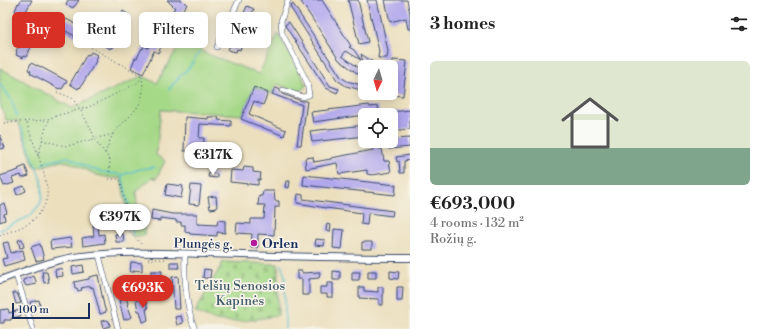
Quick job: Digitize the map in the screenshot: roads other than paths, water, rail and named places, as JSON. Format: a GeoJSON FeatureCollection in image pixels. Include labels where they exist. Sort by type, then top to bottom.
{"type":"FeatureCollection","features":[{"type":"Feature","properties":{"kind":"main road","name":"Plungės g."},"geometry":{"type":"LineString","coordinates":[[0,280],[64,260],[81,256],[99,255],[185,254],[410,258]]}},
{"type":"Feature","properties":{"kind":"street"},"geometry":{"type":"LineString","coordinates":[[233,12],[239,0]]}},
{"type":"Feature","properties":{"kind":"street"},"geometry":{"type":"LineString","coordinates":[[283,90],[303,97],[309,95],[307,82],[282,33],[281,21],[288,0]]}},
{"type":"Feature","properties":{"kind":"street"},"geometry":{"type":"LineString","coordinates":[[185,254],[190,315],[195,329]]}},
{"type":"Feature","properties":{"kind":"street"},"geometry":{"type":"LineString","coordinates":[[99,255],[118,329]]}},
{"type":"Feature","properties":{"kind":"street"},"geometry":{"type":"LineString","coordinates":[[16,275],[33,329]]}},
{"type":"Feature","properties":{"kind":"waterway"},"geometry":{"type":"LineString","coordinates":[[169,89],[188,69],[199,53]]}},
{"type":"Feature","properties":{"kind":"waterway"},"geometry":{"type":"LineString","coordinates":[[0,84],[11,99],[17,116]]}},
{"type":"Feature","properties":{"kind":"waterway"},"geometry":{"type":"LineString","coordinates":[[0,230],[30,216],[40,204],[42,198],[42,182],[21,127]]}},
{"type":"Feature","properties":{"kind":"waterway"},"geometry":{"type":"LineString","coordinates":[[42,163],[68,157],[92,169],[122,175],[140,169],[155,167]]}},
{"type":"Feature","properties":{"kind":"waterway"},"geometry":{"type":"LineString","coordinates":[[122,175],[128,201],[133,235]]}},
{"type":"Feature","properties":{"kind":"waterway"},"geometry":{"type":"LineString","coordinates":[[281,265],[285,276],[285,329]]}},
{"type":"Feature","properties":{"kind":"place","name":"Orlen"},"geometry":{"type":"Point","coordinates":[254,243]}},
{"type":"Feature","properties":{"kind":"park label","name":"Telšių Senosios Kapinės"},"geometry":{"type":"Point","coordinates":[240,292]}}]}
